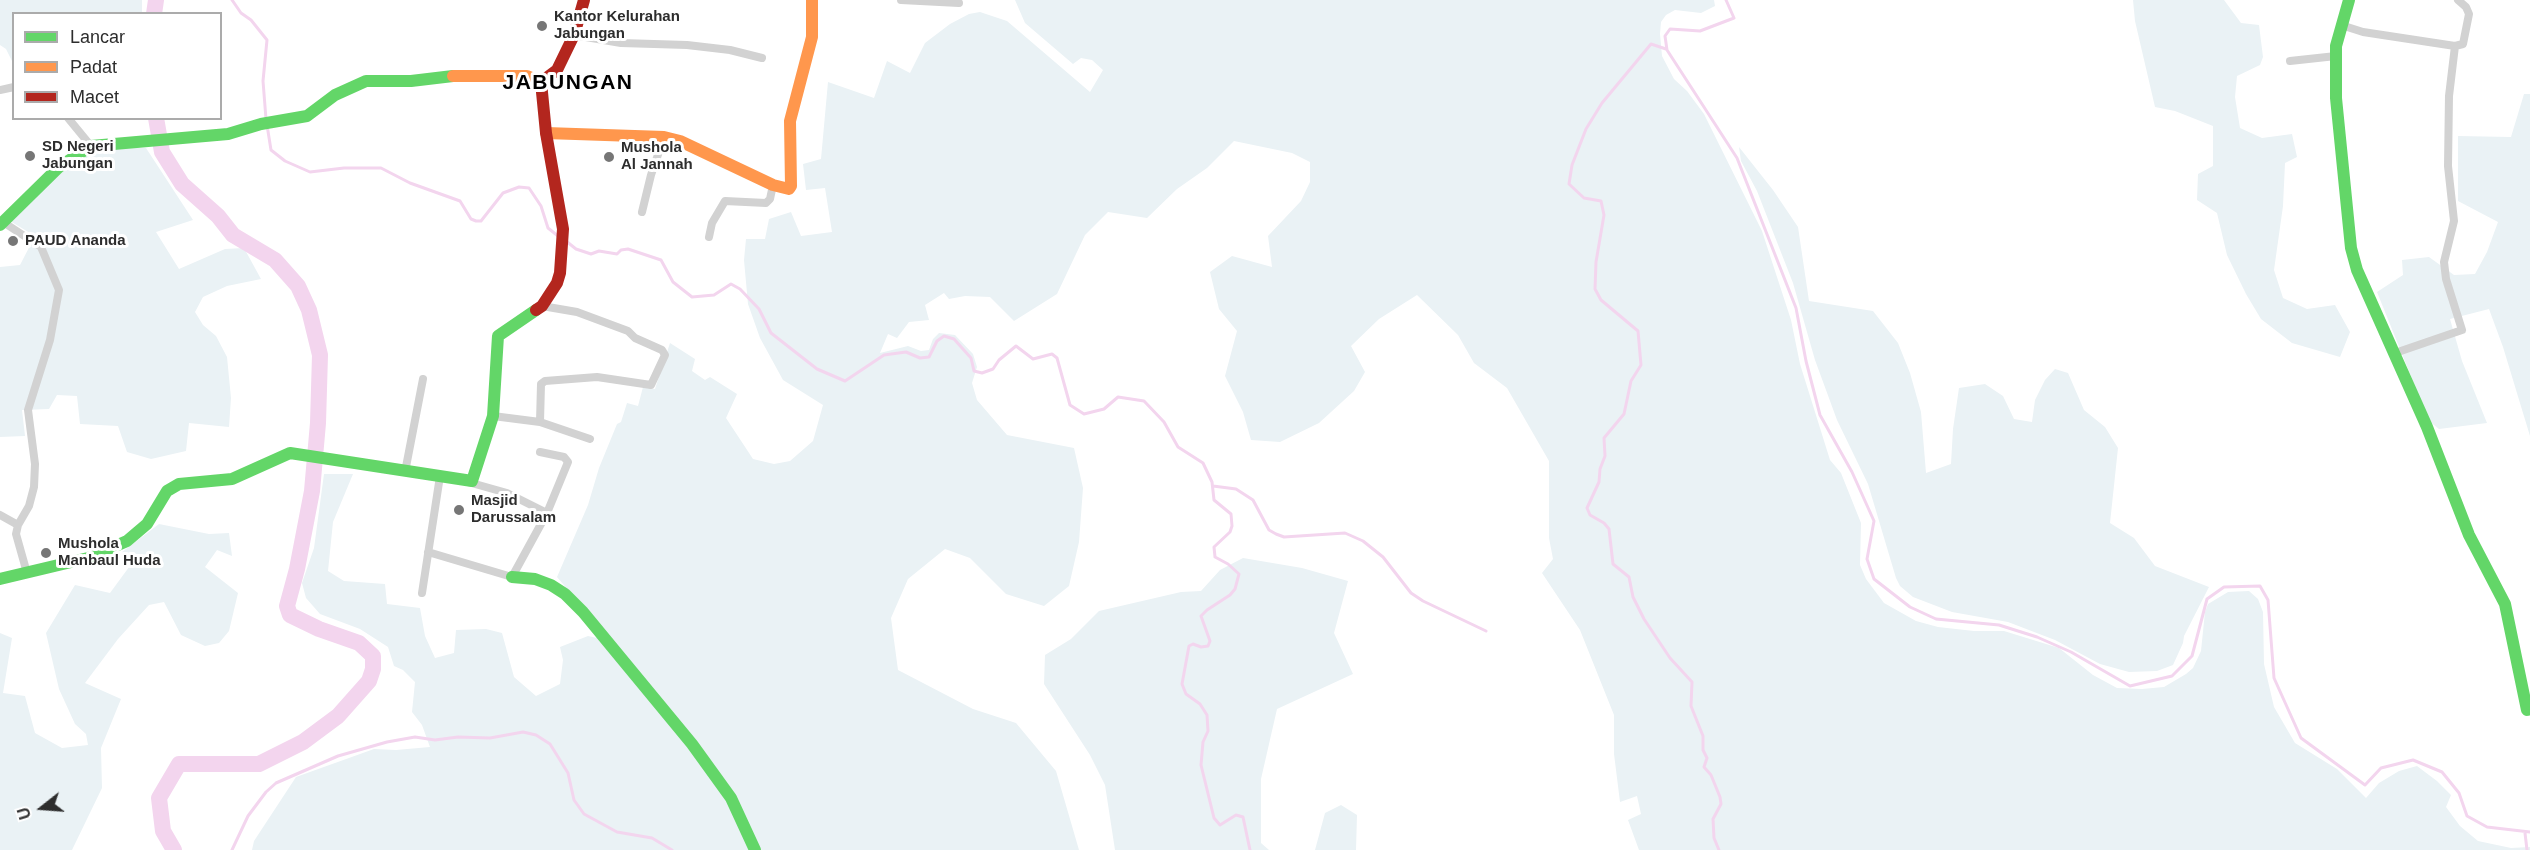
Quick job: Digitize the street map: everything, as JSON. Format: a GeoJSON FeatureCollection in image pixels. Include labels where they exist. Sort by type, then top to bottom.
{"type":"FeatureCollection","features":[{"type":"Feature","properties":{"kind":"street"},"geometry":{"type":"LineString","coordinates":[[541,82],[557,70],[574,35],[584,0]]}},
{"type":"Feature","properties":{"kind":"street"},"geometry":{"type":"LineString","coordinates":[[546,133],[664,137],[680,141],[773,185],[789,189],[791,186],[790,122],[812,36],[813,0]]}},
{"type":"Feature","properties":{"kind":"street"},"geometry":{"type":"LineString","coordinates":[[901,0],[959,3]]}},
{"type":"Feature","properties":{"kind":"street"},"geometry":{"type":"LineString","coordinates":[[2349,0],[2341,25],[2336,57],[2336,98],[2351,248],[2357,270],[2396,353],[2469,535],[2505,604],[2527,710]]}},
{"type":"Feature","properties":{"kind":"street"},"geometry":{"type":"LineString","coordinates":[[2341,25],[2363,32],[2455,46],[2463,44],[2469,14],[2466,7],[2458,0]]}},
{"type":"Feature","properties":{"kind":"street"},"geometry":{"type":"LineString","coordinates":[[574,35],[621,43],[687,45],[730,50],[762,58]]}},
{"type":"Feature","properties":{"kind":"street"},"geometry":{"type":"LineString","coordinates":[[2396,353],[2462,330],[2444,271],[2444,256],[2454,221],[2450,195],[2448,125],[2455,46]]}},
{"type":"Feature","properties":{"kind":"street"},"geometry":{"type":"LineString","coordinates":[[2290,61],[2336,57]]}},
{"type":"Feature","properties":{"kind":"street"},"geometry":{"type":"LineString","coordinates":[[27,573],[16,541],[18,525],[28,506],[34,487],[35,464],[28,410],[50,340],[59,290],[41,247],[1,222],[59,167],[91,146],[228,134],[266,123],[307,116],[335,95],[366,81],[411,81],[466,75],[527,76],[541,82]]}},
{"type":"Feature","properties":{"kind":"street"},"geometry":{"type":"LineString","coordinates":[[468,482],[474,479],[493,416],[498,336],[542,306],[559,279],[563,243],[562,229],[546,133],[541,82]]}},
{"type":"Feature","properties":{"kind":"street"},"geometry":{"type":"LineString","coordinates":[[70,120],[91,146]]}},
{"type":"Feature","properties":{"kind":"street"},"geometry":{"type":"LineString","coordinates":[[642,212],[664,137]]}},
{"type":"Feature","properties":{"kind":"street"},"geometry":{"type":"LineString","coordinates":[[709,237],[712,223],[725,201],[766,202],[770,199],[773,185]]}},
{"type":"Feature","properties":{"kind":"street"},"geometry":{"type":"LineString","coordinates":[[540,422],[541,384],[545,381],[597,377],[651,385],[665,355],[662,350],[635,338],[628,331],[577,312],[542,306]]}},
{"type":"Feature","properties":{"kind":"street"},"geometry":{"type":"LineString","coordinates":[[405,472],[423,379]]}},
{"type":"Feature","properties":{"kind":"street"},"geometry":{"type":"LineString","coordinates":[[493,416],[540,422],[590,439]]}},
{"type":"Feature","properties":{"kind":"street"},"geometry":{"type":"LineString","coordinates":[[512,577],[547,513],[568,462],[564,457],[540,452]]}},
{"type":"Feature","properties":{"kind":"street"},"geometry":{"type":"LineString","coordinates":[[0,579],[88,558],[127,541],[147,524],[167,491],[179,484],[232,478],[284,455],[301,455],[468,482],[507,493],[547,513]]}},
{"type":"Feature","properties":{"kind":"street"},"geometry":{"type":"LineString","coordinates":[[422,593],[440,476]]}},
{"type":"Feature","properties":{"kind":"street"},"geometry":{"type":"LineString","coordinates":[[0,515],[18,525]]}},
{"type":"Feature","properties":{"kind":"street"},"geometry":{"type":"LineString","coordinates":[[428,552],[512,577],[535,579],[565,594],[583,612],[686,736],[731,798],[756,850]]}},
{"type":"Feature","properties":{"kind":"shaded area"},"geometry":{"type":"Polygon","coordinates":[[[0,0],[142,0],[142,12],[12,12],[12,61],[6,49],[0,45],[0,0]]]}},
{"type":"Feature","properties":{"kind":"shaded area"},"geometry":{"type":"Polygon","coordinates":[[[1015,0],[1714,0],[1715,6],[1701,13],[1675,10],[1666,15],[1661,22],[1662,56],[1674,79],[1687,91],[1704,114],[1762,231],[1791,320],[1800,364],[1830,460],[1841,473],[1861,523],[1860,565],[1866,579],[1884,603],[1916,621],[1938,627],[1974,631],[2004,631],[2059,648],[2093,675],[2117,688],[2142,689],[2164,687],[2193,668],[2201,651],[2208,604],[2228,592],[2249,591],[2258,599],[2263,612],[2264,664],[2274,707],[2295,743],[2337,769],[2366,798],[2379,783],[2399,771],[2417,766],[2451,795],[2446,807],[2460,826],[2478,841],[2511,848],[2530,847],[2530,850],[1639,850],[1628,820],[1641,814],[1637,796],[1620,802],[1614,754],[1614,715],[1580,630],[1542,573],[1553,559],[1549,538],[1549,461],[1507,388],[1474,363],[1458,335],[1417,295],[1379,319],[1351,346],[1365,372],[1354,391],[1319,423],[1280,442],[1251,440],[1243,412],[1225,376],[1237,331],[1219,309],[1210,272],[1232,256],[1272,267],[1268,236],[1301,201],[1310,182],[1310,162],[1292,153],[1234,141],[1207,168],[1177,189],[1147,218],[1108,212],[1085,235],[1057,294],[1014,321],[990,297],[965,296],[949,299],[944,293],[925,305],[929,320],[909,322],[897,338],[888,334],[880,353],[908,346],[921,351],[929,350],[933,339],[939,333],[955,335],[973,354],[977,367],[972,383],[977,400],[1007,435],[1074,448],[1083,488],[1079,542],[1069,586],[1044,606],[1006,594],[970,558],[945,549],[908,579],[891,618],[898,670],[973,709],[1016,723],[1056,771],[1079,850],[252,850],[254,841],[296,777],[374,749],[430,747],[422,725],[412,712],[415,682],[403,670],[394,666],[388,647],[360,629],[320,614],[306,598],[302,583],[314,548],[324,474],[353,474],[333,522],[328,571],[344,581],[385,584],[387,604],[420,608],[425,636],[435,658],[454,653],[456,630],[486,629],[502,633],[514,677],[536,696],[560,684],[563,660],[560,647],[588,636],[597,638],[603,631],[557,577],[588,505],[599,468],[617,424],[621,422],[627,403],[638,406],[643,387],[655,389],[670,343],[695,359],[692,371],[705,380],[710,377],[737,394],[726,418],[753,459],[774,464],[790,461],[813,441],[823,405],[783,380],[760,338],[748,304],[744,260],[746,239],[765,239],[769,219],[791,212],[801,236],[832,232],[825,188],[806,190],[803,164],[821,159],[828,82],[874,98],[887,61],[910,73],[925,43],[950,24],[969,14],[980,12],[1007,21],[1090,92],[1103,70],[1092,60],[1081,58],[1073,64],[1025,23],[1015,0]]]}},
{"type":"Feature","properties":{"kind":"shaded area"},"geometry":{"type":"Polygon","coordinates":[[[2133,0],[2224,0],[2241,23],[2259,25],[2263,57],[2260,65],[2237,76],[2235,97],[2240,128],[2262,138],[2292,134],[2297,157],[2285,163],[2283,206],[2274,270],[2283,298],[2307,309],[2335,305],[2350,332],[2340,357],[2292,343],[2261,319],[2246,294],[2227,255],[2217,213],[2197,200],[2198,174],[2213,166],[2213,126],[2175,111],[2155,107],[2135,21],[2133,0]]]}},
{"type":"Feature","properties":{"kind":"shaded area"},"geometry":{"type":"Polygon","coordinates":[[[2524,94],[2530,94],[2530,436],[2489,309],[2450,319],[2462,361],[2487,423],[2439,429],[2429,421],[2377,292],[2403,275],[2402,260],[2429,257],[2454,275],[2475,274],[2487,252],[2498,222],[2458,201],[2458,136],[2511,137],[2524,94]]]}},
{"type":"Feature","properties":{"kind":"shaded area"},"geometry":{"type":"Polygon","coordinates":[[[92,147],[146,148],[193,220],[156,232],[179,269],[225,249],[244,248],[261,279],[227,286],[203,297],[195,312],[203,325],[216,336],[227,357],[231,398],[229,427],[189,423],[186,451],[151,459],[127,452],[118,426],[80,424],[77,396],[57,395],[49,409],[22,410],[25,436],[0,437],[0,267],[20,265],[35,236],[10,221],[59,173],[92,147]]]}},
{"type":"Feature","properties":{"kind":"shaded area"},"geometry":{"type":"Polygon","coordinates":[[[1739,147],[1773,190],[1798,227],[1809,301],[1873,311],[1898,343],[1910,373],[1921,412],[1926,473],[1951,464],[1959,388],[1985,384],[2003,396],[2014,419],[2032,422],[2035,400],[2045,380],[2055,369],[2068,373],[2084,410],[2105,427],[2118,448],[2110,523],[2134,538],[2155,566],[2209,587],[2184,636],[2173,665],[2157,671],[2129,672],[2100,664],[2055,640],[2008,622],[1952,612],[1913,597],[1900,586],[1868,484],[1837,420],[1815,360],[1793,283],[1757,191],[1741,161],[1739,147]]]}},
{"type":"Feature","properties":{"kind":"shaded area"},"geometry":{"type":"Polygon","coordinates":[[[159,524],[209,534],[229,533],[232,556],[217,550],[205,567],[238,593],[229,631],[219,643],[205,646],[181,635],[164,602],[149,605],[118,639],[85,683],[121,699],[101,748],[102,788],[72,850],[0,850],[0,633],[12,638],[3,693],[25,696],[35,733],[62,748],[88,745],[86,734],[75,724],[59,689],[46,633],[75,585],[110,593],[132,563],[122,552],[159,524]]]}},
{"type":"Feature","properties":{"kind":"shaded area"},"geometry":{"type":"Polygon","coordinates":[[[1243,558],[1302,568],[1348,581],[1334,633],[1353,674],[1277,709],[1261,779],[1261,843],[1269,850],[1115,850],[1105,785],[1090,755],[1044,684],[1045,655],[1071,639],[1099,611],[1181,592],[1201,591],[1220,570],[1243,558]]]}},
{"type":"Feature","properties":{"kind":"shaded area"},"geometry":{"type":"Polygon","coordinates":[[[1341,805],[1357,815],[1356,850],[1315,850],[1325,813],[1341,805]]]}},
{"type":"Feature","properties":{"kind":"waterway"},"geometry":{"type":"LineString","coordinates":[[154,12],[156,0]]}},
{"type":"Feature","properties":{"kind":"waterway"},"geometry":{"type":"LineString","coordinates":[[232,0],[267,40],[263,81],[266,119]]}},
{"type":"Feature","properties":{"kind":"waterway"},"geometry":{"type":"LineString","coordinates":[[1726,0],[1734,18],[1700,31],[1670,29],[1665,36],[1667,50],[1737,158],[1796,308],[1806,361],[1820,415],[1852,472],[1874,521],[1867,559],[1874,579],[1910,607],[1936,619],[1999,625],[2037,637],[2071,652],[2130,686],[2172,676],[2192,656],[2207,599],[2224,587],[2260,586],[2268,600],[2274,678],[2301,738],[2365,785],[2381,768],[2413,760],[2442,772],[2459,793],[2467,816],[2487,827],[2530,832]]}},
{"type":"Feature","properties":{"kind":"waterway"},"geometry":{"type":"LineString","coordinates":[[1666,49],[1651,44],[1602,103],[1586,129],[1572,165],[1569,184],[1584,198],[1601,201],[1604,215],[1596,262],[1595,289],[1601,300],[1638,331],[1641,365],[1631,381],[1624,414],[1604,438],[1605,456],[1600,469],[1599,482],[1587,508],[1590,515],[1604,523],[1609,529],[1613,564],[1629,577],[1633,597],[1644,619],[1670,658],[1692,682],[1691,706],[1703,736],[1703,750],[1707,758],[1704,767],[1711,775],[1720,797],[1721,804],[1713,819],[1714,838],[1719,850]]}},
{"type":"Feature","properties":{"kind":"waterway"},"geometry":{"type":"LineString","coordinates":[[156,120],[162,152],[182,184],[218,216],[233,235],[275,260],[298,286],[309,310],[320,355],[318,423],[312,491],[297,569],[287,606],[290,615],[319,629],[359,643],[373,656],[373,669],[369,681],[338,716],[303,742],[259,764],[179,764],[159,798],[163,831],[174,850]]}},
{"type":"Feature","properties":{"kind":"waterway"},"geometry":{"type":"LineString","coordinates":[[267,125],[271,150],[285,161],[310,172],[344,168],[381,168],[410,183],[460,201],[471,219],[476,221],[481,221],[503,193],[519,187],[529,188],[541,206],[548,228],[558,236]]}},
{"type":"Feature","properties":{"kind":"waterway"},"geometry":{"type":"LineString","coordinates":[[566,241],[576,249],[591,254],[599,251],[617,254],[621,250],[628,249],[661,260],[673,282],[692,297],[714,295],[731,284],[740,289],[759,309],[771,333],[817,369],[845,381],[884,355],[906,352],[920,358],[929,357],[937,341],[944,336],[954,339],[971,358],[974,371],[982,373],[993,369],[999,360],[1016,346],[1033,359],[1052,354],[1057,358],[1070,405],[1084,414],[1104,409],[1118,397],[1144,401],[1164,422],[1178,447],[1203,463],[1212,482],[1214,500],[1231,514],[1230,532],[1214,547],[1215,557],[1228,564],[1239,574],[1235,589],[1201,616],[1210,641],[1208,646],[1201,647],[1193,644],[1189,646],[1182,684],[1186,694],[1200,704],[1207,715],[1208,731],[1203,742],[1201,765],[1214,818],[1220,825],[1236,815],[1243,817],[1250,850]]}},
{"type":"Feature","properties":{"kind":"waterway"},"geometry":{"type":"LineString","coordinates":[[1213,486],[1236,489],[1253,500],[1269,530],[1284,537],[1345,533],[1363,541],[1383,557],[1411,593],[1486,631]]}},
{"type":"Feature","properties":{"kind":"waterway"},"geometry":{"type":"LineString","coordinates":[[232,850],[248,816],[266,792],[276,783],[338,756],[387,742],[415,737],[435,740],[458,737],[490,738],[523,732],[536,735],[550,744],[568,773],[574,800],[584,814],[617,832],[652,838],[672,850]]}},
{"type":"Feature","properties":{"kind":"waterway"},"geometry":{"type":"LineString","coordinates":[[2525,833],[2527,850]]}},
{"type":"Feature","properties":{"kind":"traffic: fast"},"geometry":{"type":"LineString","coordinates":[[2349,0],[2336,46],[2336,98],[2351,248],[2357,270],[2427,427],[2469,535],[2505,604],[2527,710]]}},
{"type":"Feature","properties":{"kind":"traffic: fast"},"geometry":{"type":"LineString","coordinates":[[0,225],[59,167],[91,146],[228,134],[261,124],[307,116],[335,95],[366,81],[411,81],[453,76]]}},
{"type":"Feature","properties":{"kind":"traffic: fast"},"geometry":{"type":"LineString","coordinates":[[0,579],[88,558],[127,541],[147,524],[167,491],[179,484],[232,479],[290,453],[472,481],[493,416],[498,336],[536,310]]}},
{"type":"Feature","properties":{"kind":"traffic: fast"},"geometry":{"type":"LineString","coordinates":[[512,577],[535,579],[551,585],[565,594],[583,612],[692,744],[731,798],[755,850]]}},
{"type":"Feature","properties":{"kind":"traffic: slow"},"geometry":{"type":"LineString","coordinates":[[546,133],[664,137],[680,141],[773,185],[789,189],[791,186],[790,121],[812,37],[812,0]]}},
{"type":"Feature","properties":{"kind":"traffic: slow"},"geometry":{"type":"LineString","coordinates":[[453,76],[527,76],[541,82]]}},
{"type":"Feature","properties":{"kind":"traffic: jam"},"geometry":{"type":"LineString","coordinates":[[541,82],[557,70],[574,35],[584,0]]}},
{"type":"Feature","properties":{"kind":"traffic: jam"},"geometry":{"type":"LineString","coordinates":[[536,310],[542,306],[557,283],[560,273],[563,229],[546,133],[541,82]]}},
{"type":"Feature","properties":{"kind":"place","name":"Kantor Kelurahan Jabungan"},"geometry":{"type":"Point","coordinates":[542,26]}},
{"type":"Feature","properties":{"kind":"place","name":"SD Negeri Jabungan"},"geometry":{"type":"Point","coordinates":[30,156]}},
{"type":"Feature","properties":{"kind":"place","name":"Mushola Al Jannah"},"geometry":{"type":"Point","coordinates":[609,157]}},
{"type":"Feature","properties":{"kind":"place","name":"PAUD Ananda"},"geometry":{"type":"Point","coordinates":[13,241]}},
{"type":"Feature","properties":{"kind":"place","name":"Masjid Darussalam"},"geometry":{"type":"Point","coordinates":[459,510]}},
{"type":"Feature","properties":{"kind":"place","name":"Mushola Manbaul Huda"},"geometry":{"type":"Point","coordinates":[46,553]}},
{"type":"Feature","properties":{"kind":"district","name":"JABUNGAN"},"geometry":{"type":"Point","coordinates":[568,83]}}]}
